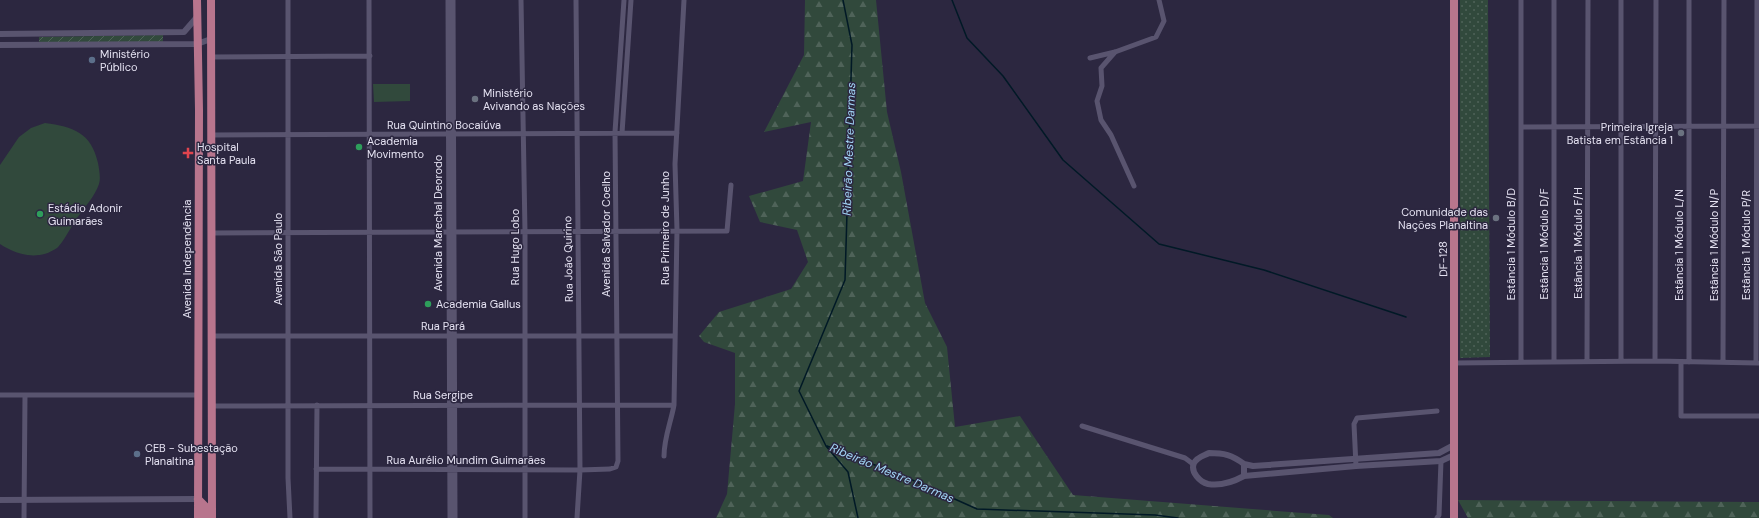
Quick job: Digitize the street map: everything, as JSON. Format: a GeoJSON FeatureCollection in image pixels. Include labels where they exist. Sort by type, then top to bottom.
{"type":"FeatureCollection","features":[{"type":"Feature","properties":{"kind":"main road","name":"Avenida Independência"},"geometry":{"type":"LineString","coordinates":[[197,0],[199,110],[198,518]]}},
{"type":"Feature","properties":{"kind":"main road"},"geometry":{"type":"LineString","coordinates":[[211,0],[212,518]]}},
{"type":"Feature","properties":{"kind":"main road","name":"DF-128"},"geometry":{"type":"LineString","coordinates":[[1454,0],[1454,518]]}},
{"type":"Feature","properties":{"kind":"main road"},"geometry":{"type":"LineString","coordinates":[[199,110],[205,112],[211,110]]}},
{"type":"Feature","properties":{"kind":"main road"},"geometry":{"type":"LineString","coordinates":[[199,118],[211,124]]}},
{"type":"Feature","properties":{"kind":"main road"},"geometry":{"type":"LineString","coordinates":[[198,282],[205,285],[212,281]]}},
{"type":"Feature","properties":{"kind":"main road"},"geometry":{"type":"LineString","coordinates":[[198,294],[207,292],[212,295]]}},
{"type":"Feature","properties":{"kind":"main road"},"geometry":{"type":"LineString","coordinates":[[198,440],[204,442],[211,441]]}},
{"type":"Feature","properties":{"kind":"main road"},"geometry":{"type":"LineString","coordinates":[[199,450],[205,448],[211,452]]}},
{"type":"Feature","properties":{"kind":"main road"},"geometry":{"type":"LineString","coordinates":[[198,499],[206,507],[206,518]]}},
{"type":"Feature","properties":{"kind":"street","name":"Avenida São Paulo"},"geometry":{"type":"LineString","coordinates":[[288,0],[288,478],[290,518]]}},
{"type":"Feature","properties":{"kind":"street"},"geometry":{"type":"LineString","coordinates":[[369,0],[370,518]]}},
{"type":"Feature","properties":{"kind":"street","name":"Avenida Marechal Deorodo"},"geometry":{"type":"LineString","coordinates":[[448,0],[451,336],[454,405],[450,518]]}},
{"type":"Feature","properties":{"kind":"street","name":"Avenida Marechal Deorodo"},"geometry":{"type":"LineString","coordinates":[[450,135],[453,0]]}},
{"type":"Feature","properties":{"kind":"street","name":"Rua Hugo Lobo"},"geometry":{"type":"LineString","coordinates":[[521,0],[525,232],[525,518]]}},
{"type":"Feature","properties":{"kind":"street","name":"Rua João Quirino"},"geometry":{"type":"LineString","coordinates":[[576,0],[580,405],[580,470],[577,518]]}},
{"type":"Feature","properties":{"kind":"street","name":"Avenida Salvador Coelho"},"geometry":{"type":"LineString","coordinates":[[616,467],[618,461],[614,132],[624,0]]}},
{"type":"Feature","properties":{"kind":"street"},"geometry":{"type":"LineString","coordinates":[[622,133],[630,0]]}},
{"type":"Feature","properties":{"kind":"street","name":"Rua Primeiro de Junho"},"geometry":{"type":"LineString","coordinates":[[664,456],[664,444],[671,423],[674,405],[677,230],[675,164],[684,0]]}},
{"type":"Feature","properties":{"kind":"street"},"geometry":{"type":"LineString","coordinates":[[1090,58],[1115,52],[1156,37],[1159,34],[1164,21],[1159,0]]}},
{"type":"Feature","properties":{"kind":"street","name":"Estância 1 Módulo B/D"},"geometry":{"type":"LineString","coordinates":[[1521,0],[1521,361]]}},
{"type":"Feature","properties":{"kind":"street","name":"Estância 1 Módulo D/F"},"geometry":{"type":"LineString","coordinates":[[1554,0],[1554,361]]}},
{"type":"Feature","properties":{"kind":"street","name":"Estância 1 Módulo F/H"},"geometry":{"type":"LineString","coordinates":[[1588,0],[1588,361]]}},
{"type":"Feature","properties":{"kind":"street"},"geometry":{"type":"LineString","coordinates":[[1621,0],[1621,361]]}},
{"type":"Feature","properties":{"kind":"street"},"geometry":{"type":"LineString","coordinates":[[1655,361],[1656,0]]}},
{"type":"Feature","properties":{"kind":"street","name":"Estância 1 Módulo L/N"},"geometry":{"type":"LineString","coordinates":[[1689,0],[1689,362]]}},
{"type":"Feature","properties":{"kind":"street","name":"Estância 1 Módulo N/P"},"geometry":{"type":"LineString","coordinates":[[1723,362],[1725,127],[1724,0]]}},
{"type":"Feature","properties":{"kind":"street","name":"Estância 1 Módulo P/R"},"geometry":{"type":"LineString","coordinates":[[1757,0],[1757,363]]}},
{"type":"Feature","properties":{"kind":"street"},"geometry":{"type":"LineString","coordinates":[[0,34],[36,35],[184,32],[197,17]]}},
{"type":"Feature","properties":{"kind":"street"},"geometry":{"type":"LineString","coordinates":[[165,33],[165,45]]}},
{"type":"Feature","properties":{"kind":"street"},"geometry":{"type":"LineString","coordinates":[[22,35],[26,40],[22,46]]}},
{"type":"Feature","properties":{"kind":"street"},"geometry":{"type":"LineString","coordinates":[[36,35],[34,40],[36,46]]}},
{"type":"Feature","properties":{"kind":"street"},"geometry":{"type":"LineString","coordinates":[[0,46],[197,44],[211,39]]}},
{"type":"Feature","properties":{"kind":"street"},"geometry":{"type":"LineString","coordinates":[[1115,52],[1100,70],[1102,86],[1097,104],[1101,120],[1111,135],[1134,186]]}},
{"type":"Feature","properties":{"kind":"street"},"geometry":{"type":"LineString","coordinates":[[211,57],[370,56]]}},
{"type":"Feature","properties":{"kind":"street"},"geometry":{"type":"LineString","coordinates":[[1522,127],[1757,126]]}},
{"type":"Feature","properties":{"kind":"street","name":"Rua Quintino Bocaiúva"},"geometry":{"type":"LineString","coordinates":[[211,135],[450,135],[614,132],[677,133]]}},
{"type":"Feature","properties":{"kind":"street"},"geometry":{"type":"LineString","coordinates":[[212,232],[616,232],[727,230],[731,185]]}},
{"type":"Feature","properties":{"kind":"street","name":"Rua Pará"},"geometry":{"type":"LineString","coordinates":[[212,336],[675,336]]}},
{"type":"Feature","properties":{"kind":"street","name":"Avenida Marechal Deorodo"},"geometry":{"type":"LineString","coordinates":[[451,336],[448,405],[455,518]]}},
{"type":"Feature","properties":{"kind":"street"},"geometry":{"type":"LineString","coordinates":[[1455,363],[1521,361],[1757,363]]}},
{"type":"Feature","properties":{"kind":"street"},"geometry":{"type":"LineString","coordinates":[[1681,362],[1681,416],[1759,416]]}},
{"type":"Feature","properties":{"kind":"street"},"geometry":{"type":"LineString","coordinates":[[0,395],[198,395]]}},
{"type":"Feature","properties":{"kind":"street"},"geometry":{"type":"LineString","coordinates":[[24,518],[25,395]]}},
{"type":"Feature","properties":{"kind":"street"},"geometry":{"type":"LineString","coordinates":[[316,518],[317,405]]}},
{"type":"Feature","properties":{"kind":"street","name":"Rua Sergipe"},"geometry":{"type":"LineString","coordinates":[[211,406],[674,405]]}},
{"type":"Feature","properties":{"kind":"street"},"geometry":{"type":"LineString","coordinates":[[1356,463],[1354,424],[1357,418],[1437,411]]}},
{"type":"Feature","properties":{"kind":"street"},"geometry":{"type":"LineString","coordinates":[[1082,426],[1185,458],[1194,464]]}},
{"type":"Feature","properties":{"kind":"street"},"geometry":{"type":"LineString","coordinates":[[1454,445],[1439,454],[1418,455],[1356,463],[1306,471],[1244,476],[1230,482],[1207,484],[1197,477],[1193,470],[1194,464],[1200,457],[1209,453],[1222,453],[1233,456],[1244,464],[1253,466],[1306,463],[1356,463],[1440,461],[1454,455]]}},
{"type":"Feature","properties":{"kind":"street"},"geometry":{"type":"LineString","coordinates":[[1418,455],[1418,462]]}},
{"type":"Feature","properties":{"kind":"street"},"geometry":{"type":"LineString","coordinates":[[1437,518],[1439,515],[1440,461]]}},
{"type":"Feature","properties":{"kind":"street"},"geometry":{"type":"LineString","coordinates":[[1306,463],[1306,471]]}},
{"type":"Feature","properties":{"kind":"street"},"geometry":{"type":"LineString","coordinates":[[1244,464],[1244,476]]}},
{"type":"Feature","properties":{"kind":"street","name":"Rua Aurélio Mundim Guimarães"},"geometry":{"type":"LineString","coordinates":[[316,469],[580,470],[610,469],[616,467]]}},
{"type":"Feature","properties":{"kind":"street"},"geometry":{"type":"LineString","coordinates":[[0,500],[198,499]]}},
{"type":"Feature","properties":{"kind":"green space"},"geometry":{"type":"Polygon","coordinates":[[[805,0],[876,0],[887,112],[901,172],[925,303],[947,347],[955,427],[1020,416],[1073,495],[1329,515],[1333,518],[716,518],[727,494],[735,404],[735,353],[704,342],[699,336],[719,312],[791,289],[808,262],[797,230],[760,222],[749,196],[803,181],[811,122],[764,132],[804,55],[805,0]]]}},
{"type":"Feature","properties":{"kind":"green space"},"geometry":{"type":"Polygon","coordinates":[[[1460,0],[1488,0],[1490,357],[1460,358],[1460,0]]]}},
{"type":"Feature","properties":{"kind":"green space"},"geometry":{"type":"Polygon","coordinates":[[[163,35],[163,42],[39,44],[39,37],[163,35]]]}},
{"type":"Feature","properties":{"kind":"green space"},"geometry":{"type":"Polygon","coordinates":[[[373,84],[410,84],[410,101],[374,102],[373,84]]]}},
{"type":"Feature","properties":{"kind":"green space","name":"Estádio Adonir Guimarães"},"geometry":{"type":"Polygon","coordinates":[[[45,123],[72,129],[86,138],[91,144],[95,153],[99,168],[100,182],[92,197],[57,248],[42,254],[20,254],[0,244],[0,165],[19,137],[31,128],[45,123]]]}},
{"type":"Feature","properties":{"kind":"green space"},"geometry":{"type":"Polygon","coordinates":[[[1458,500],[1759,502],[1759,518],[1468,518],[1458,500]]]}},
{"type":"Feature","properties":{"kind":"waterway","name":"Ribeirão Mestre Darmas"},"geometry":{"type":"LineString","coordinates":[[843,0],[852,45],[845,280],[799,391],[826,446],[848,472],[858,518]]}},
{"type":"Feature","properties":{"kind":"waterway"},"geometry":{"type":"LineString","coordinates":[[952,0],[967,38],[1003,76],[1063,160],[1159,244],[1264,270],[1406,317]]}},
{"type":"Feature","properties":{"kind":"waterway","name":"Ribeirão Mestre Darmas"},"geometry":{"type":"LineString","coordinates":[[827,446],[910,479],[977,509],[1155,515],[1178,518]]}},
{"type":"Feature","properties":{"kind":"place","name":"Ministério Público"},"geometry":{"type":"Point","coordinates":[92,60]}},
{"type":"Feature","properties":{"kind":"place","name":"Ministério Avivando as Nações"},"geometry":{"type":"Point","coordinates":[475,99]}},
{"type":"Feature","properties":{"kind":"place","name":"Primeira Igreja Batista em Estância 1"},"geometry":{"type":"Point","coordinates":[1681,133]}},
{"type":"Feature","properties":{"kind":"place","name":"Academia Movimento"},"geometry":{"type":"Point","coordinates":[359,147]}},
{"type":"Feature","properties":{"kind":"place","name":"Hospital Santa Paula"},"geometry":{"type":"Point","coordinates":[188,153]}},
{"type":"Feature","properties":{"kind":"place","name":"Estádio Adonir Guimarães"},"geometry":{"type":"Point","coordinates":[40,214]}},
{"type":"Feature","properties":{"kind":"place","name":"Comunidade das Nações Planaltina"},"geometry":{"type":"Point","coordinates":[1496,218]}},
{"type":"Feature","properties":{"kind":"place","name":"Academia Gallus"},"geometry":{"type":"Point","coordinates":[428,304]}},
{"type":"Feature","properties":{"kind":"place","name":"CEB - Subestação Planaltina"},"geometry":{"type":"Point","coordinates":[137,454]}}]}
